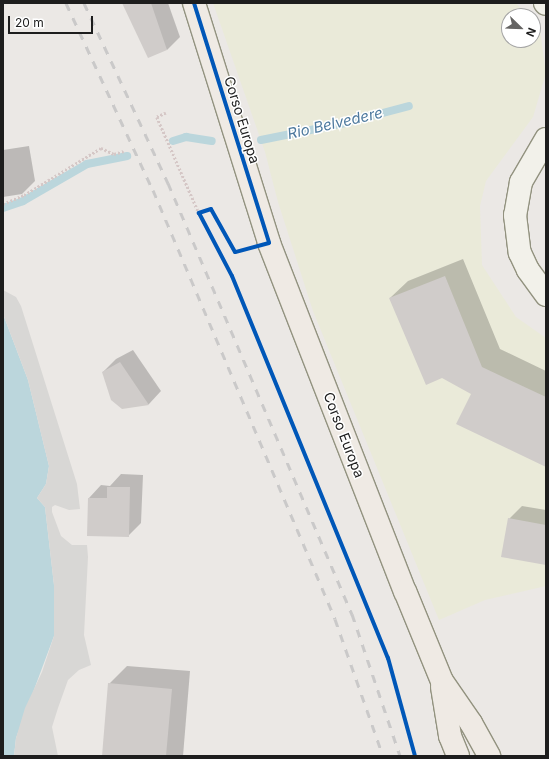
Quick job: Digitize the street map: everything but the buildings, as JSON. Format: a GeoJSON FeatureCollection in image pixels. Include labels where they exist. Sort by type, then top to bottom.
{"type":"FeatureCollection","features":[{"type":"Feature","properties":{"kind":"main road","name":"Corso Europa"},"geometry":{"type":"LineString","coordinates":[[194,3],[269,243],[442,682],[450,736],[458,756]]}},
{"type":"Feature","properties":{"kind":"main road"},"geometry":{"type":"LineString","coordinates":[[546,139],[521,182],[515,215],[520,253],[528,270],[546,295]]}},
{"type":"Feature","properties":{"kind":"main road","name":"Corso Europa"},"geometry":{"type":"LineString","coordinates":[[442,682],[472,723],[489,756]]}},
{"type":"Feature","properties":{"kind":"path"},"geometry":{"type":"LineString","coordinates":[[166,113],[157,117],[199,213]]}},
{"type":"Feature","properties":{"kind":"path"},"geometry":{"type":"LineString","coordinates":[[3,204],[24,195],[101,148],[114,154],[124,151]]}},
{"type":"Feature","properties":{"kind":"path"},"geometry":{"type":"LineString","coordinates":[[211,209],[235,252]]}},
{"type":"Feature","properties":{"kind":"green space"},"geometry":{"type":"Polygon","coordinates":[[[213,3],[516,3],[521,8],[501,8],[501,48],[541,48],[541,38],[546,73],[533,117],[486,181],[480,206],[482,265],[516,317],[546,338],[546,586],[485,600],[439,620],[313,311],[278,202],[265,152],[213,3]]]}},
{"type":"Feature","properties":{"kind":"water"},"geometry":{"type":"Polygon","coordinates":[[[3,314],[28,380],[49,466],[46,484],[37,498],[45,507],[54,585],[54,636],[16,738],[14,756],[3,756],[3,314]]]}},
{"type":"Feature","properties":{"kind":"pier"},"geometry":{"type":"Polygon","coordinates":[[[3,290],[16,297],[21,306],[77,484],[80,509],[69,510],[55,505],[52,507],[52,512],[61,536],[72,545],[87,545],[88,557],[84,635],[91,665],[79,670],[68,680],[52,727],[58,756],[14,756],[16,738],[25,708],[42,672],[54,636],[54,585],[45,507],[37,498],[46,484],[49,466],[28,380],[3,314],[3,290]]]}},
{"type":"Feature","properties":{"kind":"waterway","name":"Rio Belvedere"},"geometry":{"type":"LineString","coordinates":[[261,140],[345,123],[409,106]]}},
{"type":"Feature","properties":{"kind":"waterway","name":"Rio Belvedere"},"geometry":{"type":"LineString","coordinates":[[173,141],[186,137],[212,141]]}},
{"type":"Feature","properties":{"kind":"waterway","name":"Rio Belvedere"},"geometry":{"type":"LineString","coordinates":[[3,208],[23,201],[87,164],[127,156]]}},
{"type":"Feature","properties":{"kind":"railway"},"geometry":{"type":"LineString","coordinates":[[66,3],[153,190],[335,619],[383,756]]}},
{"type":"Feature","properties":{"kind":"railway"},"geometry":{"type":"LineString","coordinates":[[84,3],[168,183],[352,614],[400,756]]}},
{"type":"Feature","properties":{"kind":"cycle path"},"geometry":{"type":"LineString","coordinates":[[194,3],[269,243],[235,252],[211,209],[199,213],[232,276],[388,658],[415,756]]}}]}
